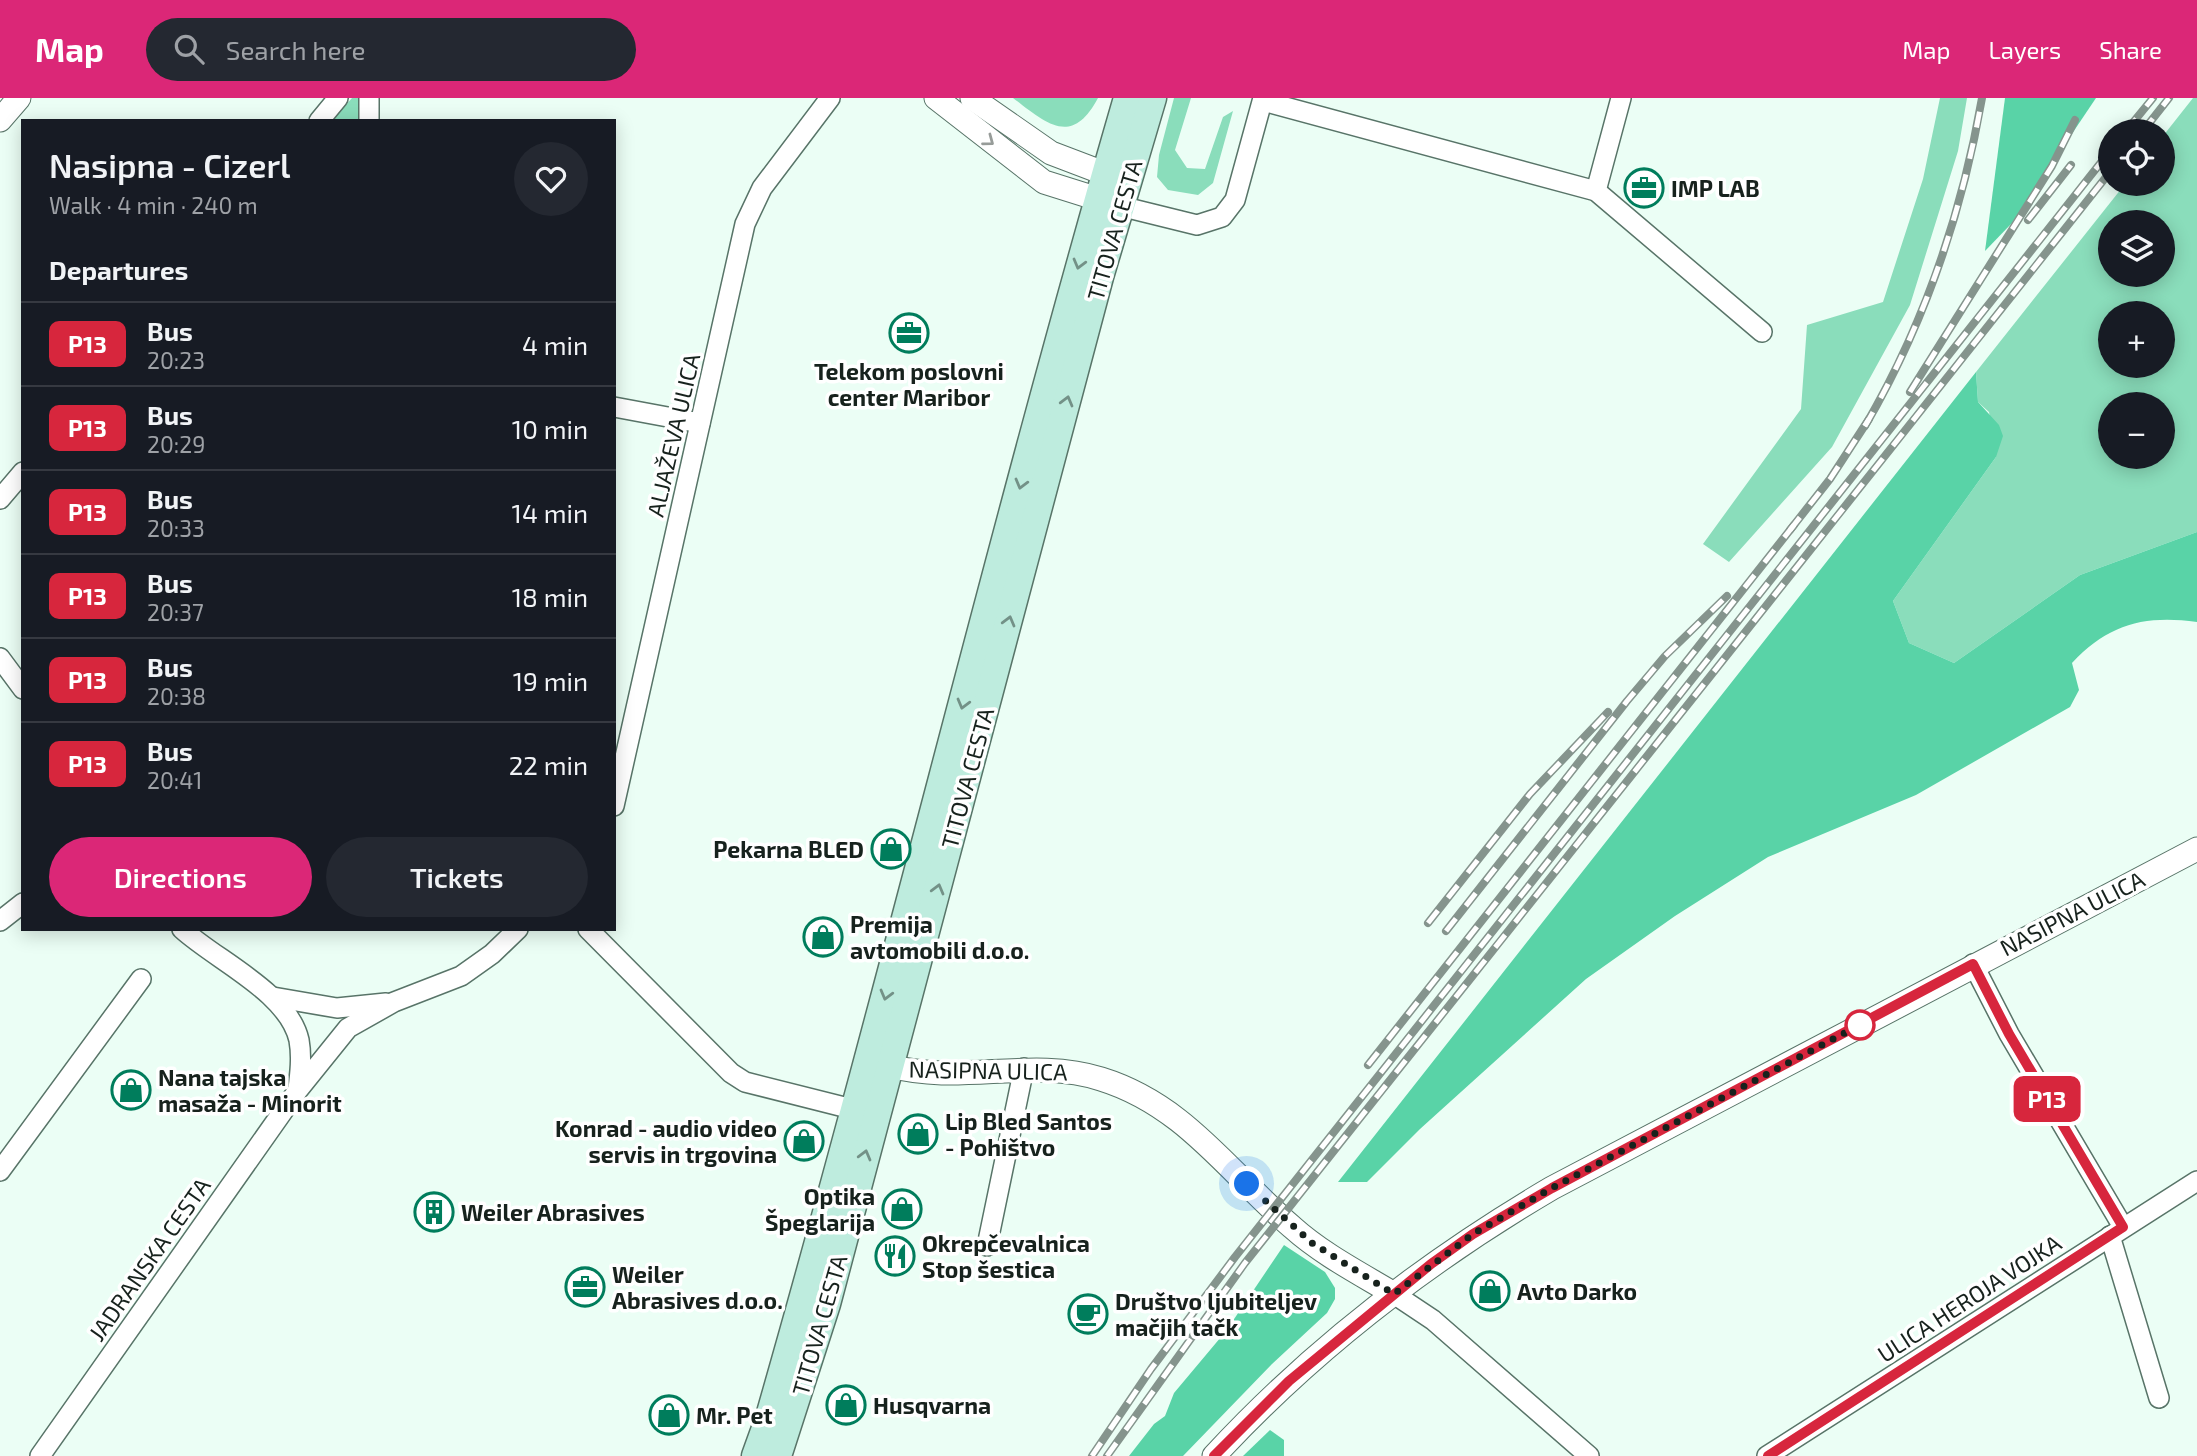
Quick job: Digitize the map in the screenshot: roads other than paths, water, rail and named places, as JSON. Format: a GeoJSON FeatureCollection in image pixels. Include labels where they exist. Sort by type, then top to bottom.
{"type":"FeatureCollection","features":[{"type":"Feature","properties":{"kind":"main road","name":"TITOVA CESTA"},"geometry":{"type":"LineString","coordinates":[[778,1456],[827,1304],[891,1066],[1113,190],[1127,98]]}},
{"type":"Feature","properties":{"kind":"main road","name":"TITOVA CESTA"},"geometry":{"type":"LineString","coordinates":[[755,1456],[768,1420],[856,1110],[1113,190],[1153,98]]}},
{"type":"Feature","properties":{"kind":"street"},"geometry":{"type":"LineString","coordinates":[[0,120],[19,98]]}},
{"type":"Feature","properties":{"kind":"street"},"geometry":{"type":"LineString","coordinates":[[321,119],[338,98]]}},
{"type":"Feature","properties":{"kind":"street"},"geometry":{"type":"LineString","coordinates":[[369,98],[369,119]]}},
{"type":"Feature","properties":{"kind":"street","name":"ALJAŽEVA ULICA"},"geometry":{"type":"LineString","coordinates":[[616,797],[746,224],[762,188],[830,98]]}},
{"type":"Feature","properties":{"kind":"street"},"geometry":{"type":"LineString","coordinates":[[936,98],[1044,181],[1113,190]]}},
{"type":"Feature","properties":{"kind":"street"},"geometry":{"type":"LineString","coordinates":[[972,98],[1051,153],[1157,217],[1197,225],[1222,217],[1235,200],[1263,99],[1596,191],[1762,332]]}},
{"type":"Feature","properties":{"kind":"street"},"geometry":{"type":"LineString","coordinates":[[1596,191],[1621,98]]}},
{"type":"Feature","properties":{"kind":"street"},"geometry":{"type":"LineString","coordinates":[[616,407],[700,424]]}},
{"type":"Feature","properties":{"kind":"street"},"geometry":{"type":"LineString","coordinates":[[0,499],[21,474]]}},
{"type":"Feature","properties":{"kind":"street"},"geometry":{"type":"LineString","coordinates":[[0,658],[21,687]]}},
{"type":"Feature","properties":{"kind":"street","name":"NASIPNA ULICA"},"geometry":{"type":"LineString","coordinates":[[891,1066],[912,1072],[951,1073],[1024,1068],[1078,1072],[1125,1087],[1156,1102],[1185,1123],[1292,1227],[1394,1294],[1473,1234],[1552,1188],[1973,964],[2197,849]]}},
{"type":"Feature","properties":{"kind":"street"},"geometry":{"type":"LineString","coordinates":[[0,921],[21,905]]}},
{"type":"Feature","properties":{"kind":"street"},"geometry":{"type":"LineString","coordinates":[[184,931],[273,997],[291,1020],[299,1038],[301,1057],[298,1090]]}},
{"type":"Feature","properties":{"kind":"street"},"geometry":{"type":"LineString","coordinates":[[273,997],[337,1008],[394,1002],[433,990],[461,976],[492,954],[516,931]]}},
{"type":"Feature","properties":{"kind":"street"},"geometry":{"type":"LineString","coordinates":[[590,931],[731,1073],[745,1082],[856,1110]]}},
{"type":"Feature","properties":{"kind":"street"},"geometry":{"type":"LineString","coordinates":[[1973,964],[2117,1232],[2159,1398]]}},
{"type":"Feature","properties":{"kind":"street"},"geometry":{"type":"LineString","coordinates":[[0,1171],[141,979]]}},
{"type":"Feature","properties":{"kind":"street"},"geometry":{"type":"LineString","coordinates":[[298,1090],[348,1028],[394,1002]]}},
{"type":"Feature","properties":{"kind":"street"},"geometry":{"type":"LineString","coordinates":[[987,1246],[1024,1068]]}},
{"type":"Feature","properties":{"kind":"street","name":"JADRANSKA CESTA"},"geometry":{"type":"LineString","coordinates":[[40,1456],[298,1090]]}},
{"type":"Feature","properties":{"kind":"street","name":"ULICA HEROJA VOJKA"},"geometry":{"type":"LineString","coordinates":[[1768,1456],[2197,1181]]}},
{"type":"Feature","properties":{"kind":"street"},"geometry":{"type":"LineString","coordinates":[[1214,1456],[1289,1381],[1394,1294],[1433,1320],[1590,1456]]}},
{"type":"Feature","properties":{"kind":"railway"},"geometry":{"type":"LineString","coordinates":[[1865,426],[1905,348],[1938,267],[1964,184],[1982,98]]}},
{"type":"Feature","properties":{"kind":"railway"},"geometry":{"type":"LineString","coordinates":[[2136,119],[2153,98]]}},
{"type":"Feature","properties":{"kind":"railway"},"geometry":{"type":"LineString","coordinates":[[2152,119],[2169,98]]}},
{"type":"Feature","properties":{"kind":"railway"},"geometry":{"type":"LineString","coordinates":[[1910,392],[2052,166],[2075,120]]}},
{"type":"Feature","properties":{"kind":"railway"},"geometry":{"type":"LineString","coordinates":[[2028,220],[2071,165]]}},
{"type":"Feature","properties":{"kind":"railway"},"geometry":{"type":"LineString","coordinates":[[1092,1456],[1151,1369],[1235,1257],[2098,166]]}},
{"type":"Feature","properties":{"kind":"railway"},"geometry":{"type":"LineString","coordinates":[[1107,1456],[1245,1263],[2098,187]]}},
{"type":"Feature","properties":{"kind":"railway"},"geometry":{"type":"LineString","coordinates":[[1790,530],[1830,479],[1869,419]]}},
{"type":"Feature","properties":{"kind":"railway"},"geometry":{"type":"LineString","coordinates":[[1368,1065],[1794,525]]}},
{"type":"Feature","properties":{"kind":"railway"},"geometry":{"type":"LineString","coordinates":[[1446,931],[1627,701],[1665,656],[1727,596]]}},
{"type":"Feature","properties":{"kind":"railway"},"geometry":{"type":"LineString","coordinates":[[1428,923],[1530,794],[1608,712]]}},
{"type":"Feature","properties":{"kind":"place","name":"IMP LAB"},"geometry":{"type":"Point","coordinates":[1644,188]}},
{"type":"Feature","properties":{"kind":"place","name":"Telekom poslovni center Maribor"},"geometry":{"type":"Point","coordinates":[909,333]}},
{"type":"Feature","properties":{"kind":"place","name":"Pekarna BLED"},"geometry":{"type":"Point","coordinates":[891,849]}},
{"type":"Feature","properties":{"kind":"place","name":"Premija avtomobili d.o.o."},"geometry":{"type":"Point","coordinates":[823,937]}},
{"type":"Feature","properties":{"kind":"place","name":"Nana tajska masaža - Minorit"},"geometry":{"type":"Point","coordinates":[131,1090]}},
{"type":"Feature","properties":{"kind":"place","name":"Lip Bled Santos - Pohištvo"},"geometry":{"type":"Point","coordinates":[918,1134]}},
{"type":"Feature","properties":{"kind":"place","name":"Konrad - audio video servis in trgovina"},"geometry":{"type":"Point","coordinates":[804,1141]}},
{"type":"Feature","properties":{"kind":"place","name":"Optika Špeglarija"},"geometry":{"type":"Point","coordinates":[902,1209]}},
{"type":"Feature","properties":{"kind":"place","name":"Weiler Abrasives"},"geometry":{"type":"Point","coordinates":[434,1212]}},
{"type":"Feature","properties":{"kind":"place","name":"Okrepčevalnica Stop šestica"},"geometry":{"type":"Point","coordinates":[895,1256]}},
{"type":"Feature","properties":{"kind":"place","name":"Weiler Abrasives d.o.o."},"geometry":{"type":"Point","coordinates":[585,1287]}},
{"type":"Feature","properties":{"kind":"place","name":"Avto Darko"},"geometry":{"type":"Point","coordinates":[1490,1291]}},
{"type":"Feature","properties":{"kind":"place","name":"Društvo ljubiteljev mačjih tačk"},"geometry":{"type":"Point","coordinates":[1088,1314]}},
{"type":"Feature","properties":{"kind":"place","name":"Husqvarna"},"geometry":{"type":"Point","coordinates":[846,1405]}},
{"type":"Feature","properties":{"kind":"place","name":"Mr. Pet"},"geometry":{"type":"Point","coordinates":[669,1415]}}]}
